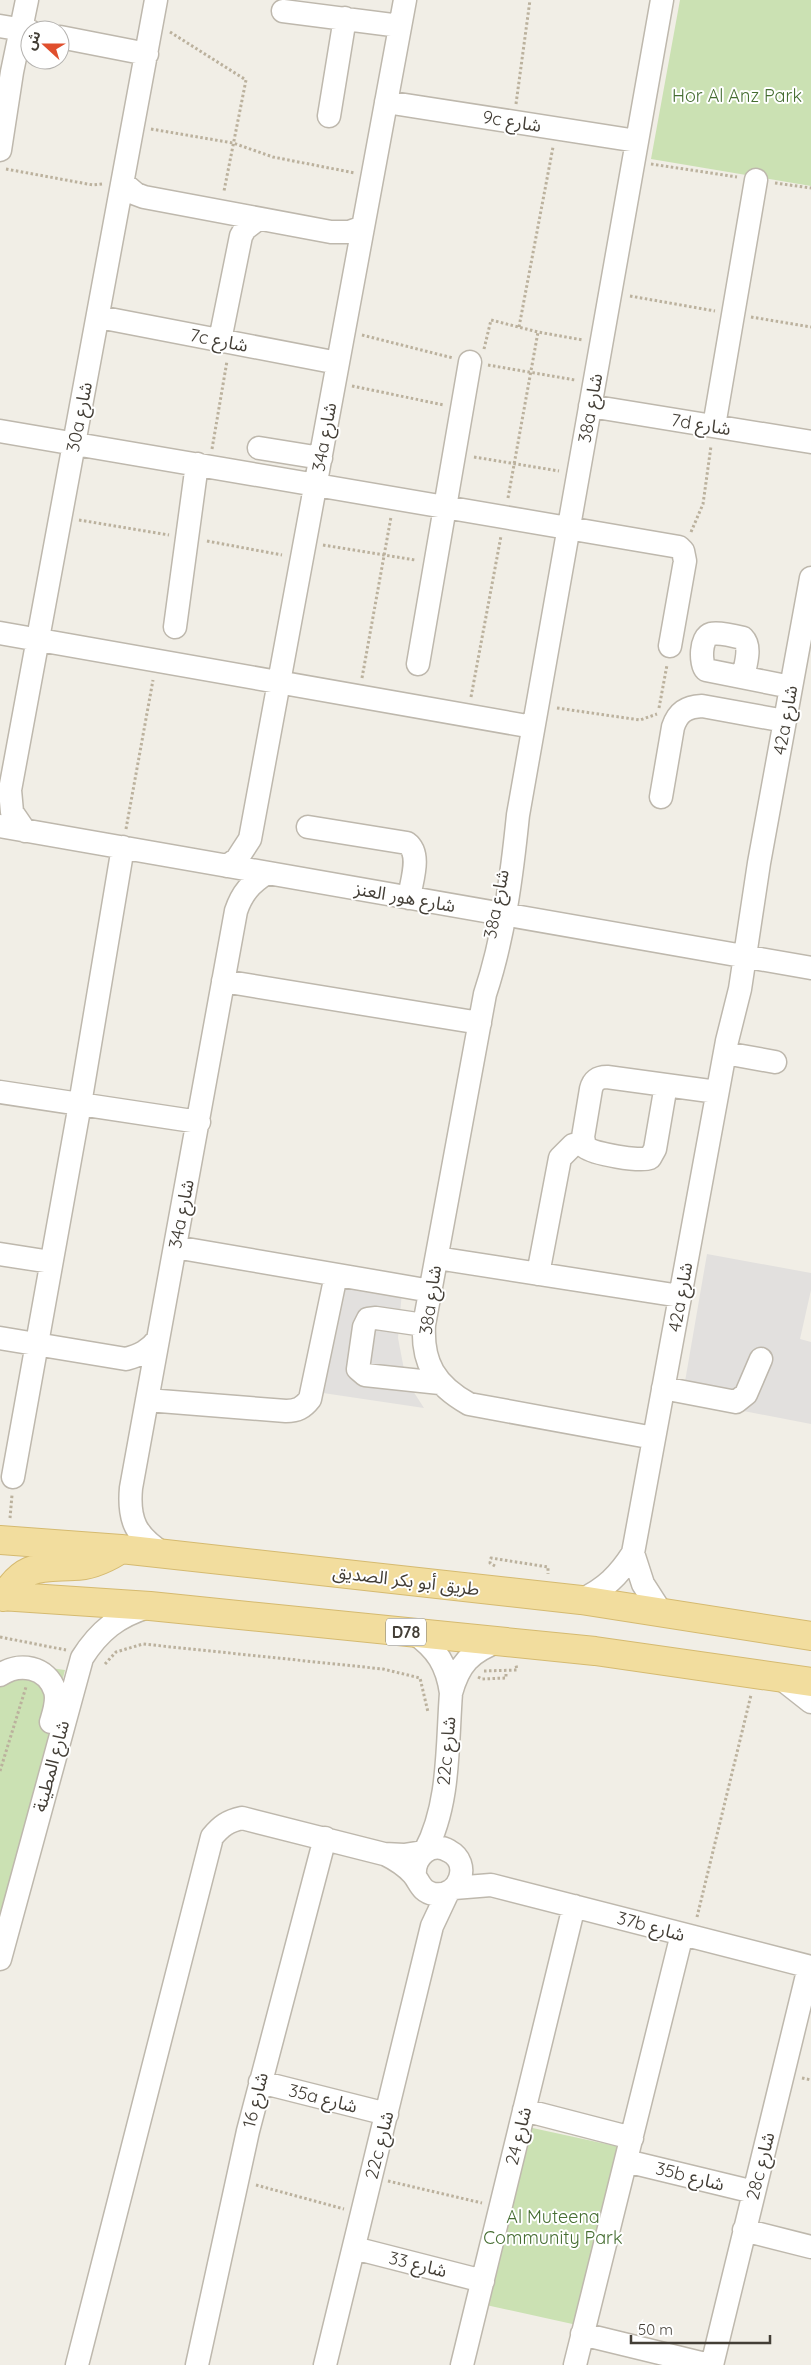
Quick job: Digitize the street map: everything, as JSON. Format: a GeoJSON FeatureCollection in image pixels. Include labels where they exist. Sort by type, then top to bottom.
{"type":"FeatureCollection","features":[{"type":"Feature","properties":{"kind":"main road","name":"طريق أبو بكر الصديق"},"geometry":{"type":"LineString","coordinates":[[3,1529],[121,1549],[581,1600],[811,1636]]}},
{"type":"Feature","properties":{"kind":"main road"},"geometry":{"type":"LineString","coordinates":[[1,1601],[13,1582],[26,1572],[42,1566],[91,1564],[107,1558],[121,1549]]}},
{"type":"Feature","properties":{"kind":"main road","name":"D78"},"geometry":{"type":"LineString","coordinates":[[1,1601],[150,1606],[499,1641],[691,1663],[811,1682]]}},
{"type":"Feature","properties":{"kind":"main road"},"geometry":{"type":"LineString","coordinates":[[691,1663],[715,1654],[741,1652],[811,1663]]}},
{"type":"Feature","properties":{"kind":"street"},"geometry":{"type":"LineString","coordinates":[[0,150],[17,29],[27,0]]}},
{"type":"Feature","properties":{"kind":"street","name":"34a شارع"},"geometry":{"type":"LineString","coordinates":[[227,866],[241,855],[250,839],[405,0]]}},
{"type":"Feature","properties":{"kind":"street","name":"38a شارع"},"geometry":{"type":"LineString","coordinates":[[654,1438],[469,1404],[454,1395],[440,1383],[432,1370],[426,1356],[424,1325],[485,994],[485,968],[498,914],[505,860],[518,815],[662,0]]}},
{"type":"Feature","properties":{"kind":"street","name":"30a شارع"},"geometry":{"type":"LineString","coordinates":[[24,831],[12,812],[10,790],[99,317],[154,10]]}},
{"type":"Feature","properties":{"kind":"street"},"geometry":{"type":"LineString","coordinates":[[284,11],[400,26]]}},
{"type":"Feature","properties":{"kind":"street"},"geometry":{"type":"LineString","coordinates":[[328,116],[345,18]]}},
{"type":"Feature","properties":{"kind":"street"},"geometry":{"type":"LineString","coordinates":[[70,39],[147,54]]}},
{"type":"Feature","properties":{"kind":"street","name":"9c شارع"},"geometry":{"type":"LineString","coordinates":[[386,102],[557,129],[635,151]]}},
{"type":"Feature","properties":{"kind":"street"},"geometry":{"type":"LineString","coordinates":[[714,426],[756,180]]}},
{"type":"Feature","properties":{"kind":"street"},"geometry":{"type":"LineString","coordinates":[[123,183],[136,194],[144,197],[221,212],[340,233],[363,227]]}},
{"type":"Feature","properties":{"kind":"street"},"geometry":{"type":"LineString","coordinates":[[225,341],[241,236],[245,229],[258,218]]}},
{"type":"Feature","properties":{"kind":"street","name":"7c شارع"},"geometry":{"type":"LineString","coordinates":[[99,317],[225,341],[336,372]]}},
{"type":"Feature","properties":{"kind":"street"},"geometry":{"type":"LineString","coordinates":[[418,664],[462,409],[476,358]]}},
{"type":"Feature","properties":{"kind":"street","name":"7d شارع"},"geometry":{"type":"LineString","coordinates":[[590,406],[811,442]]}},
{"type":"Feature","properties":{"kind":"street"},"geometry":{"type":"LineString","coordinates":[[0,431],[674,546],[683,551],[685,561],[670,646]]}},
{"type":"Feature","properties":{"kind":"street"},"geometry":{"type":"LineString","coordinates":[[258,448],[321,458]]}},
{"type":"Feature","properties":{"kind":"street"},"geometry":{"type":"LineString","coordinates":[[175,627],[203,465]]}},
{"type":"Feature","properties":{"kind":"street","name":"42a شارع"},"geometry":{"type":"LineString","coordinates":[[581,1600],[598,1592],[612,1582],[624,1568],[632,1553],[726,1047],[735,1014],[740,955],[759,863],[811,578]]}},
{"type":"Feature","properties":{"kind":"street"},"geometry":{"type":"LineString","coordinates":[[0,633],[358,696],[535,716]]}},
{"type":"Feature","properties":{"kind":"street"},"geometry":{"type":"LineString","coordinates":[[743,677],[791,687]]}},
{"type":"Feature","properties":{"kind":"street"},"geometry":{"type":"LineString","coordinates":[[661,797],[673,727],[667,716],[692,707],[702,706],[785,721]]}},
{"type":"Feature","properties":{"kind":"street","name":"شارع هور العنز"},"geometry":{"type":"LineString","coordinates":[[0,826],[811,968]]}},
{"type":"Feature","properties":{"kind":"street"},"geometry":{"type":"LineString","coordinates":[[308,827],[407,843],[412,846],[415,858],[409,898]]}},
{"type":"Feature","properties":{"kind":"street"},"geometry":{"type":"LineString","coordinates":[[13,1477],[80,1104],[123,847]]}},
{"type":"Feature","properties":{"kind":"street","name":"34a شارع"},"geometry":{"type":"LineString","coordinates":[[164,1554],[147,1543],[135,1527],[129,1508],[223,981],[240,899],[256,880],[267,873]]}},
{"type":"Feature","properties":{"kind":"street"},"geometry":{"type":"LineString","coordinates":[[223,981],[480,1023]]}},
{"type":"Feature","properties":{"kind":"street"},"geometry":{"type":"LineString","coordinates":[[726,1047],[775,1062]]}},
{"type":"Feature","properties":{"kind":"street"},"geometry":{"type":"LineString","coordinates":[[666,1085],[655,1149],[650,1158],[640,1160],[594,1152],[585,1147],[583,1143],[591,1089],[596,1079],[607,1077],[718,1092]]}},
{"type":"Feature","properties":{"kind":"street"},"geometry":{"type":"LineString","coordinates":[[0,1092],[199,1122]]}},
{"type":"Feature","properties":{"kind":"street"},"geometry":{"type":"LineString","coordinates":[[538,1274],[560,1158],[573,1145],[583,1143]]}},
{"type":"Feature","properties":{"kind":"street"},"geometry":{"type":"LineString","coordinates":[[175,1247],[431,1291]]}},
{"type":"Feature","properties":{"kind":"street"},"geometry":{"type":"LineString","coordinates":[[0,1254],[51,1262]]}},
{"type":"Feature","properties":{"kind":"street"},"geometry":{"type":"LineString","coordinates":[[437,1258],[680,1296]]}},
{"type":"Feature","properties":{"kind":"street"},"geometry":{"type":"LineString","coordinates":[[147,1400],[286,1411],[296,1411],[304,1407],[310,1399],[336,1274]]}},
{"type":"Feature","properties":{"kind":"street"},"geometry":{"type":"LineString","coordinates":[[424,1325],[376,1318],[368,1319],[364,1326],[358,1369],[365,1375],[440,1383]]}},
{"type":"Feature","properties":{"kind":"street"},"geometry":{"type":"LineString","coordinates":[[0,1338],[126,1359],[139,1356],[151,1349],[158,1339]]}},
{"type":"Feature","properties":{"kind":"street"},"geometry":{"type":"LineString","coordinates":[[663,1388],[736,1402],[746,1394],[761,1359]]}},
{"type":"Feature","properties":{"kind":"street"},"geometry":{"type":"LineString","coordinates":[[632,1553],[643,1584],[661,1612]]}},
{"type":"Feature","properties":{"kind":"street","name":"شارع المطينة"},"geometry":{"type":"LineString","coordinates":[[0,1959],[82,1658],[94,1640],[110,1624],[129,1613],[150,1606]]}},
{"type":"Feature","properties":{"kind":"street","name":"22c شارع"},"geometry":{"type":"LineString","coordinates":[[414,1633],[429,1644],[441,1658],[448,1675],[451,1693]]}},
{"type":"Feature","properties":{"kind":"street","name":"22c شارع"},"geometry":{"type":"LineString","coordinates":[[424,1852],[435,1831],[441,1809],[451,1693],[456,1675],[467,1659],[481,1648],[499,1641]]}},
{"type":"Feature","properties":{"kind":"street"},"geometry":{"type":"LineString","coordinates":[[0,1675],[8,1669],[20,1666],[32,1668],[50,1680],[56,1701],[24,1820],[17,1860],[15,1901]]}},
{"type":"Feature","properties":{"kind":"street"},"geometry":{"type":"LineString","coordinates":[[767,1675],[811,1702]]}},
{"type":"Feature","properties":{"kind":"street","name":"22c شارع"},"geometry":{"type":"LineString","coordinates":[[441,1809],[456,1857]]}},
{"type":"Feature","properties":{"kind":"street"},"geometry":{"type":"LineString","coordinates":[[77,2365],[212,1837],[220,1827],[230,1820],[242,1818],[384,1854],[404,1855],[424,1852],[438,1847],[456,1857],[461,1876],[451,1890],[434,1894],[418,1882],[401,1863],[384,1854]]}},
{"type":"Feature","properties":{"kind":"street","name":"شارع 16"},"geometry":{"type":"LineString","coordinates":[[198,2365],[236,2179],[325,1838]]}},
{"type":"Feature","properties":{"kind":"street"},"geometry":{"type":"LineString","coordinates":[[418,1882],[416,1863],[424,1852]]}},
{"type":"Feature","properties":{"kind":"street","name":"37b شارع"},"geometry":{"type":"LineString","coordinates":[[456,1857],[491,1885]]}},
{"type":"Feature","properties":{"kind":"street","name":"22c شارع"},"geometry":{"type":"LineString","coordinates":[[418,1882],[428,1906],[432,1926]]}},
{"type":"Feature","properties":{"kind":"street","name":"37b شارع"},"geometry":{"type":"LineString","coordinates":[[451,1890],[491,1885],[810,1967]]}},
{"type":"Feature","properties":{"kind":"street","name":"22c شارع"},"geometry":{"type":"LineString","coordinates":[[325,2365],[432,1926],[451,1890]]}},
{"type":"Feature","properties":{"kind":"street","name":"شارع 24"},"geometry":{"type":"LineString","coordinates":[[462,2365],[574,1906]]}},
{"type":"Feature","properties":{"kind":"street"},"geometry":{"type":"LineString","coordinates":[[575,2365],[632,2138],[687,1936]]}},
{"type":"Feature","properties":{"kind":"street","name":"28c شارع"},"geometry":{"type":"LineString","coordinates":[[710,2365],[810,1967]]}},
{"type":"Feature","properties":{"kind":"street","name":"35a شارع"},"geometry":{"type":"LineString","coordinates":[[260,2082],[387,2114]]}},
{"type":"Feature","properties":{"kind":"street"},"geometry":{"type":"LineString","coordinates":[[524,2110],[632,2138]]}},
{"type":"Feature","properties":{"kind":"street","name":"35b شارع"},"geometry":{"type":"LineString","coordinates":[[626,2161],[754,2192]]}},
{"type":"Feature","properties":{"kind":"street"},"geometry":{"type":"LineString","coordinates":[[744,2230],[811,2247]]}},
{"type":"Feature","properties":{"kind":"street","name":"شارع 33"},"geometry":{"type":"LineString","coordinates":[[354,2248],[482,2281]]}},
{"type":"Feature","properties":{"kind":"street"},"geometry":{"type":"LineString","coordinates":[[582,2334],[710,2365]]}},
{"type":"Feature","properties":{"kind":"path"},"geometry":{"type":"LineString","coordinates":[[514,122],[530,0]]}},
{"type":"Feature","properties":{"kind":"path"},"geometry":{"type":"LineString","coordinates":[[154,10],[246,80],[221,212]]}},
{"type":"Feature","properties":{"kind":"path"},"geometry":{"type":"LineString","coordinates":[[133,126],[233,143],[273,157],[373,176]]}},
{"type":"Feature","properties":{"kind":"path"},"geometry":{"type":"LineString","coordinates":[[519,327],[557,129]]}},
{"type":"Feature","properties":{"kind":"path"},"geometry":{"type":"LineString","coordinates":[[635,151],[756,180],[811,188]]}},
{"type":"Feature","properties":{"kind":"path"},"geometry":{"type":"LineString","coordinates":[[0,168],[93,185],[123,183]]}},
{"type":"Feature","properties":{"kind":"path"},"geometry":{"type":"LineString","coordinates":[[610,292],[811,327]]}},
{"type":"Feature","properties":{"kind":"path"},"geometry":{"type":"LineString","coordinates":[[476,358],[491,320],[601,343]]}},
{"type":"Feature","properties":{"kind":"path"},"geometry":{"type":"LineString","coordinates":[[203,465],[225,341]]}},
{"type":"Feature","properties":{"kind":"path"},"geometry":{"type":"LineString","coordinates":[[336,372],[462,409]]}},
{"type":"Feature","properties":{"kind":"path"},"geometry":{"type":"LineString","coordinates":[[683,551],[703,504],[714,426]]}},
{"type":"Feature","properties":{"kind":"path"},"geometry":{"type":"LineString","coordinates":[[454,453],[578,474]]}},
{"type":"Feature","properties":{"kind":"path"},"geometry":{"type":"LineString","coordinates":[[358,696],[394,498]]}},
{"type":"Feature","properties":{"kind":"path"},"geometry":{"type":"LineString","coordinates":[[305,542],[435,563]]}},
{"type":"Feature","properties":{"kind":"path"},"geometry":{"type":"LineString","coordinates":[[535,716],[640,720],[667,716],[670,646]]}},
{"type":"Feature","properties":{"kind":"path"},"geometry":{"type":"LineString","coordinates":[[123,847],[157,661]]}},
{"type":"Feature","properties":{"kind":"path"},"geometry":{"type":"LineString","coordinates":[[3,1529],[12,1518],[13,1477]]}},
{"type":"Feature","properties":{"kind":"path"},"geometry":{"type":"LineString","coordinates":[[500,1566],[491,1565],[490,1560],[494,1558],[548,1567],[547,1576],[556,1577]]}},
{"type":"Feature","properties":{"kind":"path"},"geometry":{"type":"LineString","coordinates":[[0,1637],[64,1649],[102,1666],[116,1652],[143,1644],[383,1669],[420,1678],[446,1742]]}},
{"type":"Feature","properties":{"kind":"path"},"geometry":{"type":"LineString","coordinates":[[0,1771],[32,1668],[30,1643]]}},
{"type":"Feature","properties":{"kind":"path"},"geometry":{"type":"LineString","coordinates":[[506,1672],[506,1678],[479,1679],[477,1675],[480,1672],[517,1670]]}},
{"type":"Feature","properties":{"kind":"path"},"geometry":{"type":"LineString","coordinates":[[687,1936],[767,1675]]}},
{"type":"Feature","properties":{"kind":"path"},"geometry":{"type":"LineString","coordinates":[[371,2177],[501,2207]]}},
{"type":"Feature","properties":{"kind":"path"},"geometry":{"type":"LineString","coordinates":[[236,2179],[362,2214]]}},
{"type":"Feature","properties":{"kind":"green space","name":"Hor Al Anz Park"},"geometry":{"type":"Polygon","coordinates":[[[680,0],[811,0],[811,186],[651,159],[680,0]]]}},
{"type":"Feature","properties":{"kind":"green space"},"geometry":{"type":"Polygon","coordinates":[[[0,1661],[65,1670],[0,1927],[0,1661]]]}},
{"type":"Feature","properties":{"kind":"green space","name":"Al Muteena Community Park"},"geometry":{"type":"Polygon","coordinates":[[[528,2127],[620,2147],[577,2325],[486,2305],[528,2127]]]}},
{"type":"Feature","properties":{"kind":"shaded area"},"geometry":{"type":"Polygon","coordinates":[[[707,1254],[811,1273],[811,1290],[800,1339],[811,1342],[811,1424],[682,1399],[707,1254]]]}},
{"type":"Feature","properties":{"kind":"shaded area"},"geometry":{"type":"Polygon","coordinates":[[[343,1285],[402,1291],[398,1338],[406,1380],[424,1408],[323,1393],[343,1285]]]}}]}
